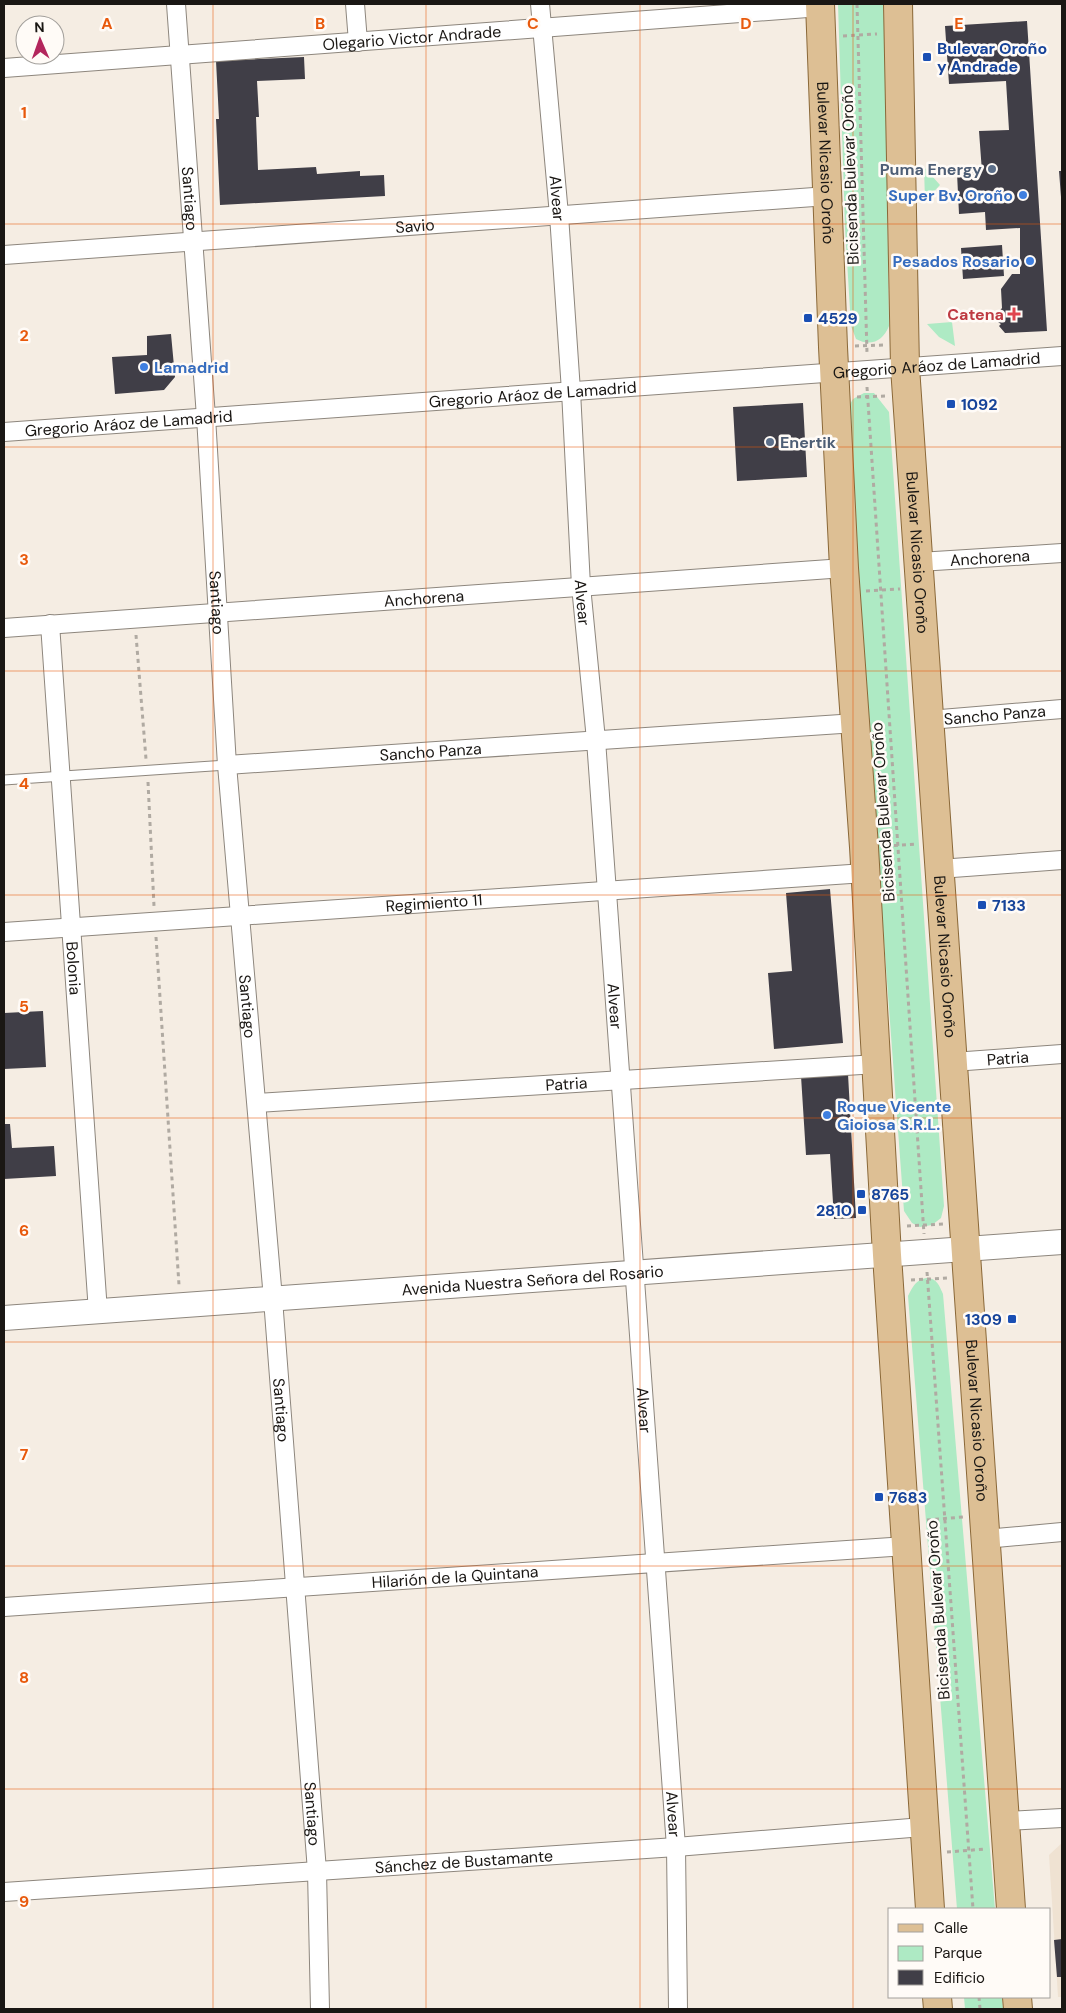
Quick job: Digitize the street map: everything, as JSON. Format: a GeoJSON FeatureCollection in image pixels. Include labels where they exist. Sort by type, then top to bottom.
{"type":"FeatureCollection","features":[{"type":"Feature","properties":{"kind":"main road","name":"Bulevar Nicasio Oroño"},"geometry":{"type":"LineString","coordinates":[[898,4],[906,395],[1011,1908]]}},
{"type":"Feature","properties":{"kind":"main road","name":"Bulevar Nicasio Oroño"},"geometry":{"type":"LineString","coordinates":[[820,5],[834,373],[845,580],[856,723],[887,1255],[923,1827],[930,1908]]}},
{"type":"Feature","properties":{"kind":"street","name":"Santiago"},"geometry":{"type":"LineString","coordinates":[[176,4],[206,417],[216,613],[227,765],[273,1299],[317,1871],[320,2009]]}},
{"type":"Feature","properties":{"kind":"street"},"geometry":{"type":"LineString","coordinates":[[355,4],[358,42]]}},
{"type":"Feature","properties":{"kind":"street","name":"Alvear"},"geometry":{"type":"LineString","coordinates":[[540,4],[559,215],[571,391],[581,586],[596,740],[676,1847],[678,2009]]}},
{"type":"Feature","properties":{"kind":"street","name":"Olegario Victor Andrade"},"geometry":{"type":"LineString","coordinates":[[4,68],[542,28],[713,9],[820,5]]}},
{"type":"Feature","properties":{"kind":"street","name":"Savio"},"geometry":{"type":"LineString","coordinates":[[4,256],[828,196]]}},
{"type":"Feature","properties":{"kind":"street","name":"Gregorio Aráoz de Lamadrid"},"geometry":{"type":"LineString","coordinates":[[4,432],[834,373],[904,355],[1062,356]]}},
{"type":"Feature","properties":{"kind":"street","name":"Anchorena"},"geometry":{"type":"LineString","coordinates":[[919,562],[1062,553]]}},
{"type":"Feature","properties":{"kind":"street","name":"Anchorena"},"geometry":{"type":"LineString","coordinates":[[4,628],[581,586],[845,580]]}},
{"type":"Feature","properties":{"kind":"street","name":"Bolonia"},"geometry":{"type":"LineString","coordinates":[[50,624],[98,1312]]}},
{"type":"Feature","properties":{"kind":"street","name":"Sancho Panza"},"geometry":{"type":"LineString","coordinates":[[929,720],[1062,709]]}},
{"type":"Feature","properties":{"kind":"street","name":"Sancho Panza"},"geometry":{"type":"LineString","coordinates":[[227,765],[856,723]]}},
{"type":"Feature","properties":{"kind":"street"},"geometry":{"type":"LineString","coordinates":[[938,856],[1062,860]]}},
{"type":"Feature","properties":{"kind":"street","name":"Regimiento 11"},"geometry":{"type":"LineString","coordinates":[[4,932],[607,890],[864,860]]}},
{"type":"Feature","properties":{"kind":"street","name":"Patria"},"geometry":{"type":"LineString","coordinates":[[953,1062],[1062,1054]]}},
{"type":"Feature","properties":{"kind":"street","name":"Patria"},"geometry":{"type":"LineString","coordinates":[[257,1104],[877,1064]]}},
{"type":"Feature","properties":{"kind":"street","name":"Avenida Nuestra Señora del Rosario"},"geometry":{"type":"LineString","coordinates":[[4,1318],[887,1255],[965,1236],[1062,1242]]}},
{"type":"Feature","properties":{"kind":"street"},"geometry":{"type":"LineString","coordinates":[[985,1528],[1062,1532]]}},
{"type":"Feature","properties":{"kind":"street","name":"Hilarión de la Quintana"},"geometry":{"type":"LineString","coordinates":[[4,1607],[655,1563],[905,1534]]}},
{"type":"Feature","properties":{"kind":"street"},"geometry":{"type":"LineString","coordinates":[[1006,1834],[1062,1818]]}},
{"type":"Feature","properties":{"kind":"street","name":"Sánchez de Bustamante"},"geometry":{"type":"LineString","coordinates":[[4,1892],[676,1847],[923,1827]]}},
{"type":"Feature","properties":{"kind":"lane","name":"Sancho Panza"},"geometry":{"type":"LineString","coordinates":[[4,780],[227,765]]}},
{"type":"Feature","properties":{"kind":"path","name":"Bicisenda Bulevar Oroño"},"geometry":{"type":"LineString","coordinates":[[857,4],[867,345]]}},
{"type":"Feature","properties":{"kind":"path"},"geometry":{"type":"LineString","coordinates":[[822,37],[900,32]]}},
{"type":"Feature","properties":{"kind":"path"},"geometry":{"type":"LineString","coordinates":[[904,355],[867,345],[834,373],[867,397],[906,395]]}},
{"type":"Feature","properties":{"kind":"path","name":"Bicisenda Bulevar Oroño"},"geometry":{"type":"LineString","coordinates":[[867,397],[924,1225]]}},
{"type":"Feature","properties":{"kind":"path"},"geometry":{"type":"LineString","coordinates":[[845,580],[880,590],[920,588]]}},
{"type":"Feature","properties":{"kind":"path"},"geometry":{"type":"LineString","coordinates":[[134,620],[147,770],[180,1306]]}},
{"type":"Feature","properties":{"kind":"path"},"geometry":{"type":"LineString","coordinates":[[864,860],[898,845],[938,856]]}},
{"type":"Feature","properties":{"kind":"path"},"geometry":{"type":"LineString","coordinates":[[886,1228],[924,1225],[965,1236]]}},
{"type":"Feature","properties":{"kind":"path"},"geometry":{"type":"LineString","coordinates":[[889,1282],[968,1276]]}},
{"type":"Feature","properties":{"kind":"path","name":"Bicisenda Bulevar Oroño"},"geometry":{"type":"LineString","coordinates":[[927,1279],[972,1908]]}},
{"type":"Feature","properties":{"kind":"path"},"geometry":{"type":"LineString","coordinates":[[905,1534],[944,1519],[985,1528]]}},
{"type":"Feature","properties":{"kind":"path"},"geometry":{"type":"LineString","coordinates":[[925,1854],[968,1850],[1006,1834]]}},
{"type":"Feature","properties":{"kind":"shaded area"},"geometry":{"type":"Polygon","coordinates":[[[1062,1843],[1062,1997],[1058,1997],[1049,1855],[1062,1843]]]}},
{"type":"Feature","properties":{"kind":"green space"},"geometry":{"type":"Polygon","coordinates":[[[838,4],[883,4],[889,326],[880,339],[871,342],[856,339],[851,326],[845,228],[838,4]]]}},
{"type":"Feature","properties":{"kind":"green space"},"geometry":{"type":"Polygon","coordinates":[[[924,167],[940,185],[925,201],[924,167]]]}},
{"type":"Feature","properties":{"kind":"green space"},"geometry":{"type":"Polygon","coordinates":[[[952,322],[955,346],[939,337],[927,324],[952,322]]]}},
{"type":"Feature","properties":{"kind":"green space"},"geometry":{"type":"Polygon","coordinates":[[[864,393],[874,393],[889,412],[944,1206],[941,1218],[932,1225],[920,1227],[912,1223],[904,1211],[845,413],[853,399],[864,393]]]}},
{"type":"Feature","properties":{"kind":"green space"},"geometry":{"type":"Polygon","coordinates":[[[930,1278],[935,1281],[943,1294],[995,1908],[957,1908],[908,1296],[915,1284],[920,1280],[930,1278]]]}},
{"type":"Feature","properties":{"kind":"green space"},"geometry":{"type":"Polygon","coordinates":[[[964,1998],[1002,1998],[1003,2009],[965,2009],[964,1998]]]}},
{"type":"Feature","properties":{"kind":"building"},"geometry":{"type":"Polygon","coordinates":[[[1027,21],[1047,331],[1005,333],[999,326],[1001,324],[993,319],[1002,308],[1001,289],[1012,274],[1020,274],[1020,228],[986,230],[985,212],[959,214],[957,173],[982,172],[979,131],[1009,130],[1006,81],[949,84],[945,26],[1027,21]]]}},
{"type":"Feature","properties":{"kind":"building"},"geometry":{"type":"Polygon","coordinates":[[[304,57],[305,79],[257,81],[259,117],[256,117],[258,170],[316,167],[317,174],[360,171],[360,176],[384,175],[385,196],[220,205],[216,119],[219,119],[216,61],[304,57]]]}},
{"type":"Feature","properties":{"kind":"building"},"geometry":{"type":"Polygon","coordinates":[[[1059,171],[1062,171],[1062,197],[1061,197],[1059,171]]]}},
{"type":"Feature","properties":{"kind":"building"},"geometry":{"type":"Polygon","coordinates":[[[1002,245],[1004,276],[963,279],[961,248],[1002,245]]]}},
{"type":"Feature","properties":{"kind":"building","name":"Lamadrid"},"geometry":{"type":"Polygon","coordinates":[[[171,334],[175,377],[164,390],[115,394],[112,357],[147,355],[147,336],[171,334]]]}},
{"type":"Feature","properties":{"kind":"building","name":"Enertik"},"geometry":{"type":"Polygon","coordinates":[[[803,403],[807,477],[737,481],[733,407],[803,403]]]}},
{"type":"Feature","properties":{"kind":"building"},"geometry":{"type":"Polygon","coordinates":[[[830,889],[843,1043],[774,1049],[768,973],[792,971],[786,893],[830,889]]]}},
{"type":"Feature","properties":{"kind":"building"},"geometry":{"type":"Polygon","coordinates":[[[43,1011],[46,1067],[4,1069],[4,1013],[43,1011]]]}},
{"type":"Feature","properties":{"kind":"building","name":"Roque Vicente Gioiosa S.R.L."},"geometry":{"type":"Polygon","coordinates":[[[848,1074],[856,1218],[834,1219],[830,1154],[806,1155],[801,1076],[848,1074]]]}},
{"type":"Feature","properties":{"kind":"building"},"geometry":{"type":"Polygon","coordinates":[[[4,1124],[10,1124],[12,1148],[54,1146],[56,1176],[4,1179],[4,1124]]]}},
{"type":"Feature","properties":{"kind":"building"},"geometry":{"type":"Polygon","coordinates":[[[1062,1939],[1062,1977],[1057,1977],[1054,1940],[1062,1939]]]}},
{"type":"Feature","properties":{"kind":"place","name":"Bulevar Oroño y Andrade"},"geometry":{"type":"Point","coordinates":[927,57]}},
{"type":"Feature","properties":{"kind":"place","name":"Puma Energy"},"geometry":{"type":"Point","coordinates":[992,169]}},
{"type":"Feature","properties":{"kind":"place","name":"Super Bv. Oroño"},"geometry":{"type":"Point","coordinates":[1023,195]}},
{"type":"Feature","properties":{"kind":"place","name":"Pesados Rosario"},"geometry":{"type":"Point","coordinates":[1030,261]}},
{"type":"Feature","properties":{"kind":"place","name":"Catena"},"geometry":{"type":"Point","coordinates":[1014,314]}},
{"type":"Feature","properties":{"kind":"place","name":"4529"},"geometry":{"type":"Point","coordinates":[808,318]}},
{"type":"Feature","properties":{"kind":"place","name":"Lamadrid"},"geometry":{"type":"Point","coordinates":[144,367]}},
{"type":"Feature","properties":{"kind":"place","name":"1092"},"geometry":{"type":"Point","coordinates":[951,404]}},
{"type":"Feature","properties":{"kind":"place","name":"Enertik"},"geometry":{"type":"Point","coordinates":[770,442]}},
{"type":"Feature","properties":{"kind":"place","name":"7133"},"geometry":{"type":"Point","coordinates":[982,905]}},
{"type":"Feature","properties":{"kind":"place","name":"Roque Vicente Gioiosa S.R.L."},"geometry":{"type":"Point","coordinates":[827,1115]}},
{"type":"Feature","properties":{"kind":"place","name":"8765"},"geometry":{"type":"Point","coordinates":[861,1194]}},
{"type":"Feature","properties":{"kind":"place","name":"2810"},"geometry":{"type":"Point","coordinates":[862,1210]}},
{"type":"Feature","properties":{"kind":"place","name":"1309"},"geometry":{"type":"Point","coordinates":[1012,1319]}},
{"type":"Feature","properties":{"kind":"place","name":"7683"},"geometry":{"type":"Point","coordinates":[879,1497]}}]}
